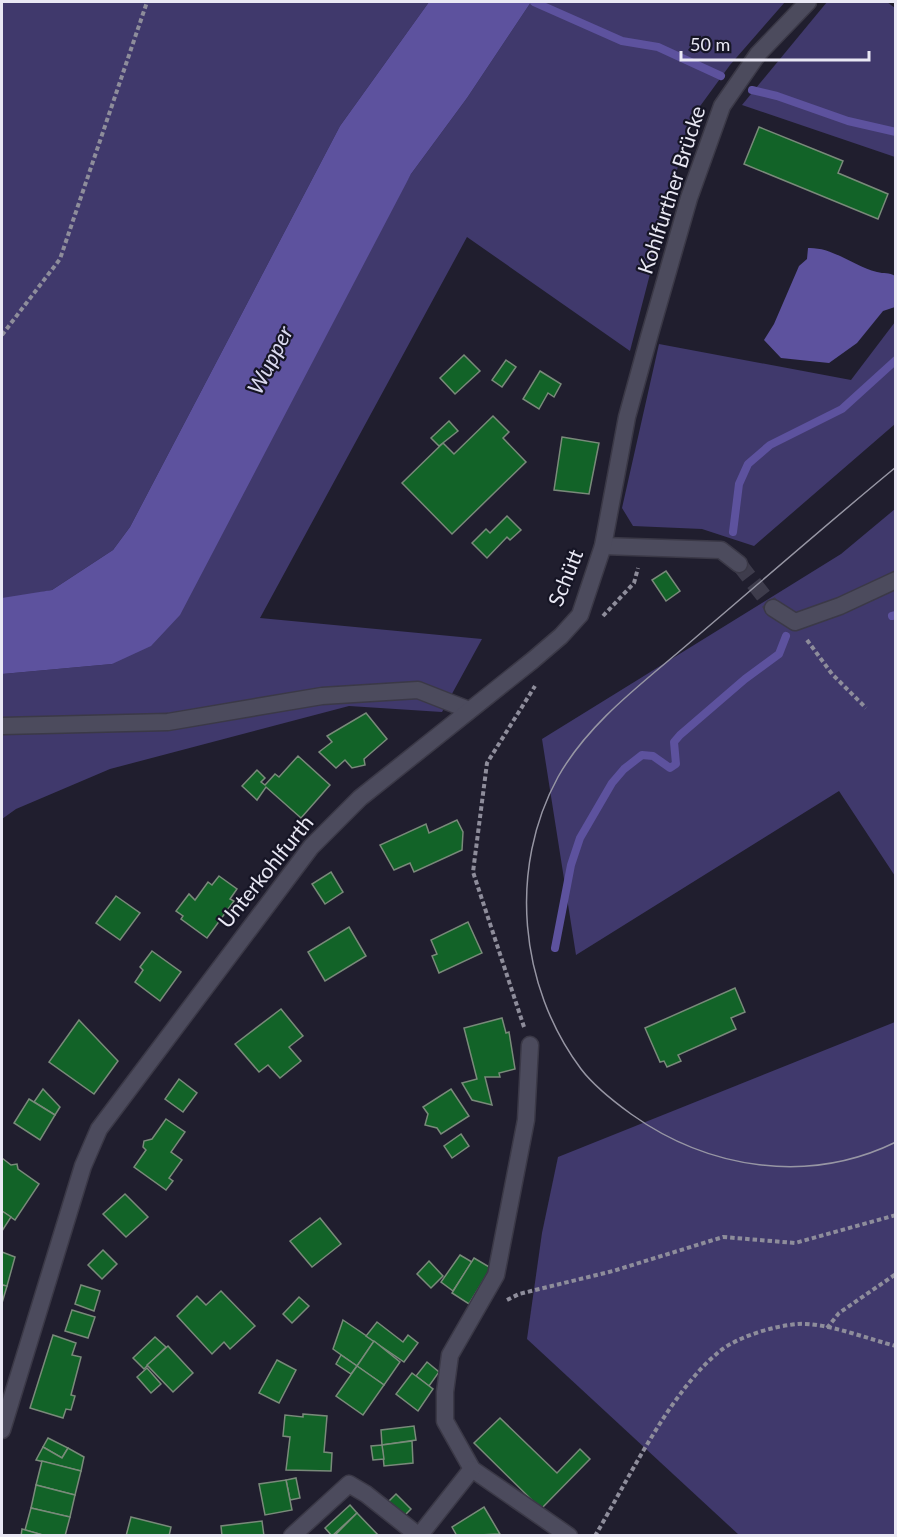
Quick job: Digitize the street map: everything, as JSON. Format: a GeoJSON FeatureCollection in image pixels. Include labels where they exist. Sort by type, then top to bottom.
{"type":"FeatureCollection","features":[{"type":"Feature","properties":{"kind":"street","name":"Kohlfurther Brücke"},"geometry":{"type":"LineString","coordinates":[[627,417],[689,198],[722,106],[758,54],[808,2]]}},
{"type":"Feature","properties":{"kind":"street","name":"Schütt"},"geometry":{"type":"LineString","coordinates":[[469,710],[540,654],[580,615],[603,546],[627,417]]}},
{"type":"Feature","properties":{"kind":"street"},"geometry":{"type":"LineString","coordinates":[[603,546],[721,550],[739,564]]}},
{"type":"Feature","properties":{"kind":"street"},"geometry":{"type":"LineString","coordinates":[[773,608],[795,622],[840,606],[896,580]]}},
{"type":"Feature","properties":{"kind":"street"},"geometry":{"type":"LineString","coordinates":[[2,726],[168,722],[322,696],[418,690],[469,710]]}},
{"type":"Feature","properties":{"kind":"street","name":"Unterkohlfurth"},"geometry":{"type":"LineString","coordinates":[[2,1430],[83,1166],[99,1130],[311,847],[360,798],[469,710]]}},
{"type":"Feature","properties":{"kind":"street"},"geometry":{"type":"LineString","coordinates":[[530,1045],[526,1120],[496,1275],[450,1355],[445,1392],[445,1421],[472,1469],[569,1536]]}},
{"type":"Feature","properties":{"kind":"street"},"geometry":{"type":"LineString","coordinates":[[292,1536],[348,1484],[366,1494],[419,1536],[472,1469]]}},
{"type":"Feature","properties":{"kind":"path"},"geometry":{"type":"LineString","coordinates":[[2,336],[60,259],[147,2]]}},
{"type":"Feature","properties":{"kind":"path"},"geometry":{"type":"LineString","coordinates":[[795,622],[832,674],[866,708]]}},
{"type":"Feature","properties":{"kind":"path"},"geometry":{"type":"LineString","coordinates":[[530,1045],[473,872],[487,762],[540,679]]}},
{"type":"Feature","properties":{"kind":"path"},"geometry":{"type":"LineString","coordinates":[[519,1294],[613,1271],[723,1238],[795,1244],[896,1215]]}},
{"type":"Feature","properties":{"kind":"path"},"geometry":{"type":"LineString","coordinates":[[827,1328],[839,1313],[896,1274]]}},
{"type":"Feature","properties":{"kind":"path"},"geometry":{"type":"LineString","coordinates":[[595,1536],[683,1389],[721,1350],[759,1333],[799,1324],[827,1328],[896,1346]]}},
{"type":"Feature","properties":{"kind":"shaded area"},"geometry":{"type":"Polygon","coordinates":[[[2,2],[429,2],[340,126],[130,527],[113,550],[52,590],[8,599],[2,598],[2,2]]]}},
{"type":"Feature","properties":{"kind":"shaded area"},"geometry":{"type":"Polygon","coordinates":[[[531,2],[785,2],[730,65],[690,120],[630,351],[467,237],[260,618],[482,639],[442,712],[349,706],[110,769],[16,809],[2,819],[2,674],[112,664],[411,174],[467,98],[531,2]]]}},
{"type":"Feature","properties":{"kind":"shaded area"},"geometry":{"type":"Polygon","coordinates":[[[827,2],[887,2],[895,8],[895,157],[742,105],[827,2]]]}},
{"type":"Feature","properties":{"kind":"shaded area"},"geometry":{"type":"Polygon","coordinates":[[[895,322],[895,424],[754,546],[702,529],[633,526],[622,508],[659,344],[851,380],[895,322]]]}},
{"type":"Feature","properties":{"kind":"shaded area"},"geometry":{"type":"Polygon","coordinates":[[[895,509],[895,876],[839,791],[576,955],[542,739],[841,554],[895,509]]]}},
{"type":"Feature","properties":{"kind":"shaded area"},"geometry":{"type":"Polygon","coordinates":[[[895,1022],[895,1535],[739,1535],[527,1339],[542,1233],[558,1157],[895,1022]]]}},
{"type":"Feature","properties":{"kind":"water","name":"Wupper"},"geometry":{"type":"Polygon","coordinates":[[[429,2],[531,2],[467,98],[411,174],[180,615],[151,646],[112,664],[2,674],[2,598],[52,590],[113,550],[130,527],[340,126],[429,2]]]}},
{"type":"Feature","properties":{"kind":"water"},"geometry":{"type":"Polygon","coordinates":[[[808,248],[826,250],[868,269],[895,276],[895,307],[883,311],[857,343],[829,363],[781,358],[764,340],[774,324],[799,266],[807,259],[808,248]]]}},
{"type":"Feature","properties":{"kind":"building"},"geometry":{"type":"Polygon","coordinates":[[[759,127],[843,161],[838,173],[888,194],[878,219],[744,164],[759,127]]]}},
{"type":"Feature","properties":{"kind":"building"},"geometry":{"type":"Polygon","coordinates":[[[464,355],[480,371],[455,394],[440,378],[464,355]]]}},
{"type":"Feature","properties":{"kind":"building"},"geometry":{"type":"Polygon","coordinates":[[[506,360],[516,367],[502,387],[492,380],[506,360]]]}},
{"type":"Feature","properties":{"kind":"building"},"geometry":{"type":"Polygon","coordinates":[[[540,371],[561,384],[554,397],[548,393],[539,409],[523,399],[540,371]]]}},
{"type":"Feature","properties":{"kind":"building"},"geometry":{"type":"Polygon","coordinates":[[[493,416],[509,432],[503,438],[526,462],[452,534],[402,483],[443,443],[454,454],[493,416]]]}},
{"type":"Feature","properties":{"kind":"building"},"geometry":{"type":"Polygon","coordinates":[[[449,421],[458,431],[439,446],[431,438],[449,421]]]}},
{"type":"Feature","properties":{"kind":"building"},"geometry":{"type":"Polygon","coordinates":[[[562,437],[599,443],[589,494],[554,490],[562,437]]]}},
{"type":"Feature","properties":{"kind":"building"},"geometry":{"type":"Polygon","coordinates":[[[507,516],[521,530],[510,540],[507,537],[487,558],[472,543],[486,529],[490,533],[507,516]]]}},
{"type":"Feature","properties":{"kind":"building"},"geometry":{"type":"Polygon","coordinates":[[[666,571],[680,591],[666,601],[652,580],[666,571]]]}},
{"type":"Feature","properties":{"kind":"building"},"geometry":{"type":"Polygon","coordinates":[[[366,713],[387,739],[364,759],[365,765],[352,768],[345,760],[336,768],[319,752],[332,742],[327,736],[366,713]]]}},
{"type":"Feature","properties":{"kind":"building"},"geometry":{"type":"Polygon","coordinates":[[[298,756],[330,785],[301,818],[266,787],[257,800],[242,786],[257,770],[265,778],[261,782],[265,785],[275,774],[279,777],[298,756]]]}},
{"type":"Feature","properties":{"kind":"building"},"geometry":{"type":"Polygon","coordinates":[[[457,820],[463,832],[462,850],[414,872],[410,863],[394,870],[380,845],[426,824],[429,833],[457,820]]]}},
{"type":"Feature","properties":{"kind":"building"},"geometry":{"type":"Polygon","coordinates":[[[331,872],[343,892],[325,904],[312,884],[331,872]]]}},
{"type":"Feature","properties":{"kind":"building"},"geometry":{"type":"Polygon","coordinates":[[[219,876],[237,889],[230,899],[234,901],[207,938],[181,919],[183,916],[176,911],[189,894],[195,900],[208,882],[212,885],[219,876]]]}},
{"type":"Feature","properties":{"kind":"building"},"geometry":{"type":"Polygon","coordinates":[[[116,896],[140,913],[120,940],[96,923],[116,896]]]}},
{"type":"Feature","properties":{"kind":"building"},"geometry":{"type":"Polygon","coordinates":[[[468,922],[482,953],[439,973],[432,956],[437,954],[431,940],[468,922]]]}},
{"type":"Feature","properties":{"kind":"building"},"geometry":{"type":"Polygon","coordinates":[[[349,927],[366,956],[325,981],[308,952],[349,927]]]}},
{"type":"Feature","properties":{"kind":"building"},"geometry":{"type":"Polygon","coordinates":[[[152,951],[181,972],[160,1001],[135,982],[143,970],[140,967],[152,951]]]}},
{"type":"Feature","properties":{"kind":"building"},"geometry":{"type":"Polygon","coordinates":[[[735,988],[745,1012],[731,1018],[736,1029],[678,1055],[681,1061],[667,1067],[664,1061],[660,1062],[645,1028],[735,988]]]}},
{"type":"Feature","properties":{"kind":"building"},"geometry":{"type":"Polygon","coordinates":[[[281,1009],[303,1036],[289,1047],[301,1061],[280,1078],[268,1065],[259,1072],[235,1044],[281,1009]]]}},
{"type":"Feature","properties":{"kind":"building"},"geometry":{"type":"Polygon","coordinates":[[[502,1018],[506,1033],[509,1032],[515,1069],[499,1073],[500,1077],[485,1077],[492,1105],[472,1100],[462,1083],[477,1079],[464,1028],[502,1018]]]}},
{"type":"Feature","properties":{"kind":"building"},"geometry":{"type":"Polygon","coordinates":[[[79,1020],[118,1061],[94,1094],[49,1062],[79,1020]]]}},
{"type":"Feature","properties":{"kind":"building"},"geometry":{"type":"Polygon","coordinates":[[[179,1079],[197,1093],[183,1112],[165,1099],[179,1079]]]}},
{"type":"Feature","properties":{"kind":"building"},"geometry":{"type":"Polygon","coordinates":[[[43,1089],[60,1107],[55,1115],[34,1102],[43,1089]]]}},
{"type":"Feature","properties":{"kind":"building"},"geometry":{"type":"Polygon","coordinates":[[[451,1089],[469,1116],[441,1134],[437,1128],[425,1125],[428,1114],[423,1107],[451,1089]]]}},
{"type":"Feature","properties":{"kind":"building"},"geometry":{"type":"Polygon","coordinates":[[[29,1099],[55,1115],[40,1140],[14,1123],[29,1099]]]}},
{"type":"Feature","properties":{"kind":"building"},"geometry":{"type":"Polygon","coordinates":[[[166,1119],[185,1132],[171,1152],[182,1160],[169,1178],[173,1181],[166,1190],[134,1167],[146,1150],[143,1147],[144,1141],[152,1139],[166,1119]]]}},
{"type":"Feature","properties":{"kind":"building"},"geometry":{"type":"Polygon","coordinates":[[[461,1134],[469,1146],[452,1158],[444,1146],[461,1134]]]}},
{"type":"Feature","properties":{"kind":"building"},"geometry":{"type":"Polygon","coordinates":[[[2,1158],[11,1165],[17,1164],[18,1169],[39,1184],[15,1220],[2,1211],[2,1158]]]}},
{"type":"Feature","properties":{"kind":"building"},"geometry":{"type":"Polygon","coordinates":[[[125,1194],[148,1217],[126,1237],[103,1214],[125,1194]]]}},
{"type":"Feature","properties":{"kind":"building"},"geometry":{"type":"Polygon","coordinates":[[[2,1211],[11,1217],[2,1231],[2,1211]]]}},
{"type":"Feature","properties":{"kind":"building"},"geometry":{"type":"Polygon","coordinates":[[[320,1218],[341,1244],[312,1267],[290,1241],[320,1218]]]}},
{"type":"Feature","properties":{"kind":"building"},"geometry":{"type":"Polygon","coordinates":[[[103,1250],[117,1264],[102,1279],[88,1265],[103,1250]]]}},
{"type":"Feature","properties":{"kind":"building"},"geometry":{"type":"Polygon","coordinates":[[[2,1252],[15,1257],[7,1286],[2,1285],[2,1252]]]}},
{"type":"Feature","properties":{"kind":"building"},"geometry":{"type":"Polygon","coordinates":[[[460,1255],[472,1262],[453,1291],[441,1282],[460,1255]]]}},
{"type":"Feature","properties":{"kind":"building"},"geometry":{"type":"Polygon","coordinates":[[[474,1258],[491,1268],[469,1304],[452,1293],[474,1258]]]}},
{"type":"Feature","properties":{"kind":"building"},"geometry":{"type":"Polygon","coordinates":[[[429,1261],[443,1276],[431,1288],[417,1274],[429,1261]]]}},
{"type":"Feature","properties":{"kind":"building"},"geometry":{"type":"Polygon","coordinates":[[[2,1285],[7,1286],[2,1303],[2,1285]]]}},
{"type":"Feature","properties":{"kind":"building"},"geometry":{"type":"Polygon","coordinates":[[[81,1285],[100,1291],[94,1311],[75,1304],[81,1285]]]}},
{"type":"Feature","properties":{"kind":"building"},"geometry":{"type":"Polygon","coordinates":[[[221,1291],[255,1326],[230,1349],[224,1342],[212,1354],[177,1316],[197,1296],[206,1305],[221,1291]]]}},
{"type":"Feature","properties":{"kind":"building"},"geometry":{"type":"Polygon","coordinates":[[[299,1297],[309,1306],[292,1323],[283,1314],[299,1297]]]}},
{"type":"Feature","properties":{"kind":"building"},"geometry":{"type":"Polygon","coordinates":[[[72,1310],[95,1317],[88,1338],[65,1331],[72,1310]]]}},
{"type":"Feature","properties":{"kind":"building"},"geometry":{"type":"Polygon","coordinates":[[[343,1320],[374,1341],[357,1366],[333,1349],[343,1320]]]}},
{"type":"Feature","properties":{"kind":"building"},"geometry":{"type":"Polygon","coordinates":[[[377,1322],[403,1342],[408,1335],[418,1343],[404,1362],[366,1336],[377,1322]]]}},
{"type":"Feature","properties":{"kind":"building"},"geometry":{"type":"Polygon","coordinates":[[[53,1335],[76,1343],[72,1355],[81,1357],[71,1395],[75,1396],[71,1410],[66,1409],[63,1418],[30,1408],[53,1335]]]}},
{"type":"Feature","properties":{"kind":"building"},"geometry":{"type":"Polygon","coordinates":[[[155,1337],[166,1347],[144,1369],[133,1358],[155,1337]]]}},
{"type":"Feature","properties":{"kind":"building"},"geometry":{"type":"Polygon","coordinates":[[[374,1341],[400,1362],[384,1385],[357,1366],[374,1341]]]}},
{"type":"Feature","properties":{"kind":"building"},"geometry":{"type":"Polygon","coordinates":[[[168,1346],[193,1373],[173,1392],[147,1365],[168,1346]]]}},
{"type":"Feature","properties":{"kind":"building"},"geometry":{"type":"Polygon","coordinates":[[[341,1355],[357,1366],[351,1374],[336,1364],[341,1355]]]}},
{"type":"Feature","properties":{"kind":"building"},"geometry":{"type":"Polygon","coordinates":[[[277,1360],[296,1370],[279,1403],[259,1393],[277,1360]]]}},
{"type":"Feature","properties":{"kind":"building"},"geometry":{"type":"Polygon","coordinates":[[[427,1362],[439,1372],[429,1386],[416,1376],[427,1362]]]}},
{"type":"Feature","properties":{"kind":"building"},"geometry":{"type":"Polygon","coordinates":[[[357,1366],[384,1385],[363,1415],[336,1396],[357,1366]]]}},
{"type":"Feature","properties":{"kind":"building"},"geometry":{"type":"Polygon","coordinates":[[[147,1368],[161,1384],[151,1393],[137,1377],[147,1368]]]}},
{"type":"Feature","properties":{"kind":"building"},"geometry":{"type":"Polygon","coordinates":[[[412,1373],[433,1389],[418,1411],[396,1394],[412,1373]]]}},
{"type":"Feature","properties":{"kind":"building"},"geometry":{"type":"Polygon","coordinates":[[[303,1414],[327,1416],[324,1452],[332,1453],[331,1471],[286,1470],[290,1437],[283,1436],[285,1415],[303,1417],[303,1414]]]}},
{"type":"Feature","properties":{"kind":"building"},"geometry":{"type":"Polygon","coordinates":[[[500,1418],[557,1473],[580,1449],[590,1459],[541,1509],[474,1443],[500,1418]]]}},
{"type":"Feature","properties":{"kind":"building"},"geometry":{"type":"Polygon","coordinates":[[[414,1426],[416,1440],[382,1445],[381,1430],[414,1426]]]}},
{"type":"Feature","properties":{"kind":"building"},"geometry":{"type":"Polygon","coordinates":[[[48,1438],[68,1448],[62,1458],[43,1447],[48,1438]]]}},
{"type":"Feature","properties":{"kind":"building"},"geometry":{"type":"Polygon","coordinates":[[[412,1441],[413,1463],[384,1466],[382,1445],[412,1441]]]}},
{"type":"Feature","properties":{"kind":"building"},"geometry":{"type":"Polygon","coordinates":[[[382,1445],[384,1459],[373,1460],[371,1446],[382,1445]]]}},
{"type":"Feature","properties":{"kind":"building"},"geometry":{"type":"Polygon","coordinates":[[[43,1447],[62,1458],[68,1448],[84,1457],[81,1471],[36,1460],[43,1447]]]}},
{"type":"Feature","properties":{"kind":"building"},"geometry":{"type":"Polygon","coordinates":[[[42,1461],[81,1471],[75,1495],[36,1485],[42,1461]]]}},
{"type":"Feature","properties":{"kind":"building"},"geometry":{"type":"Polygon","coordinates":[[[296,1478],[300,1498],[290,1500],[286,1480],[296,1478]]]}},
{"type":"Feature","properties":{"kind":"building"},"geometry":{"type":"Polygon","coordinates":[[[286,1480],[292,1510],[265,1515],[259,1484],[286,1480]]]}},
{"type":"Feature","properties":{"kind":"building"},"geometry":{"type":"Polygon","coordinates":[[[36,1485],[75,1495],[70,1517],[31,1508],[36,1485]]]}},
{"type":"Feature","properties":{"kind":"building"},"geometry":{"type":"Polygon","coordinates":[[[396,1494],[411,1509],[404,1516],[388,1502],[396,1494]]]}},
{"type":"Feature","properties":{"kind":"building"},"geometry":{"type":"Polygon","coordinates":[[[350,1505],[357,1513],[332,1536],[325,1528],[350,1505]]]}},
{"type":"Feature","properties":{"kind":"building"},"geometry":{"type":"Polygon","coordinates":[[[484,1507],[500,1534],[457,1536],[452,1527],[484,1507]]]}},
{"type":"Feature","properties":{"kind":"building"},"geometry":{"type":"Polygon","coordinates":[[[31,1508],[70,1517],[65,1536],[46,1536],[25,1530],[31,1508]]]}},
{"type":"Feature","properties":{"kind":"building"},"geometry":{"type":"Polygon","coordinates":[[[357,1513],[379,1536],[334,1536],[357,1513]]]}},
{"type":"Feature","properties":{"kind":"building"},"geometry":{"type":"Polygon","coordinates":[[[131,1517],[171,1527],[169,1536],[126,1536],[131,1517]]]}},
{"type":"Feature","properties":{"kind":"building"},"geometry":{"type":"Polygon","coordinates":[[[262,1521],[264,1536],[222,1536],[221,1526],[262,1521]]]}},
{"type":"Feature","properties":{"kind":"building"},"geometry":{"type":"Polygon","coordinates":[[[22,1529],[43,1535],[43,1536],[21,1536],[22,1529]]]}},
{"type":"Feature","properties":{"kind":"waterway"},"geometry":{"type":"LineString","coordinates":[[534,2],[622,41],[658,47],[721,76]]}},
{"type":"Feature","properties":{"kind":"waterway"},"geometry":{"type":"LineString","coordinates":[[752,90],[777,96],[848,121],[896,132]]}},
{"type":"Feature","properties":{"kind":"waterway"},"geometry":{"type":"LineString","coordinates":[[733,532],[739,484],[748,464],[770,445],[842,409],[896,360]]}},
{"type":"Feature","properties":{"kind":"waterway"},"geometry":{"type":"LineString","coordinates":[[892,616],[896,615]]}},
{"type":"Feature","properties":{"kind":"waterway"},"geometry":{"type":"LineString","coordinates":[[555,948],[571,865],[580,838],[612,783],[624,769],[642,755],[653,756],[670,768],[676,764],[674,742],[680,735],[745,679],[779,654],[786,636]]}},
{"type":"Feature","properties":{"kind":"tunnel"},"geometry":{"type":"LineString","coordinates":[[739,564],[773,608]]}},
{"type":"Feature","properties":{"kind":"tram line"},"geometry":{"type":"LineString","coordinates":[[896,467],[639,685],[586,737],[558,777],[542,812],[532,849],[527,887],[528,926],[533,964],[544,1001],[560,1036],[586,1075],[604,1093],[631,1114],[661,1133],[693,1148],[759,1165],[794,1167],[828,1164],[863,1155],[896,1142]]}}]}
